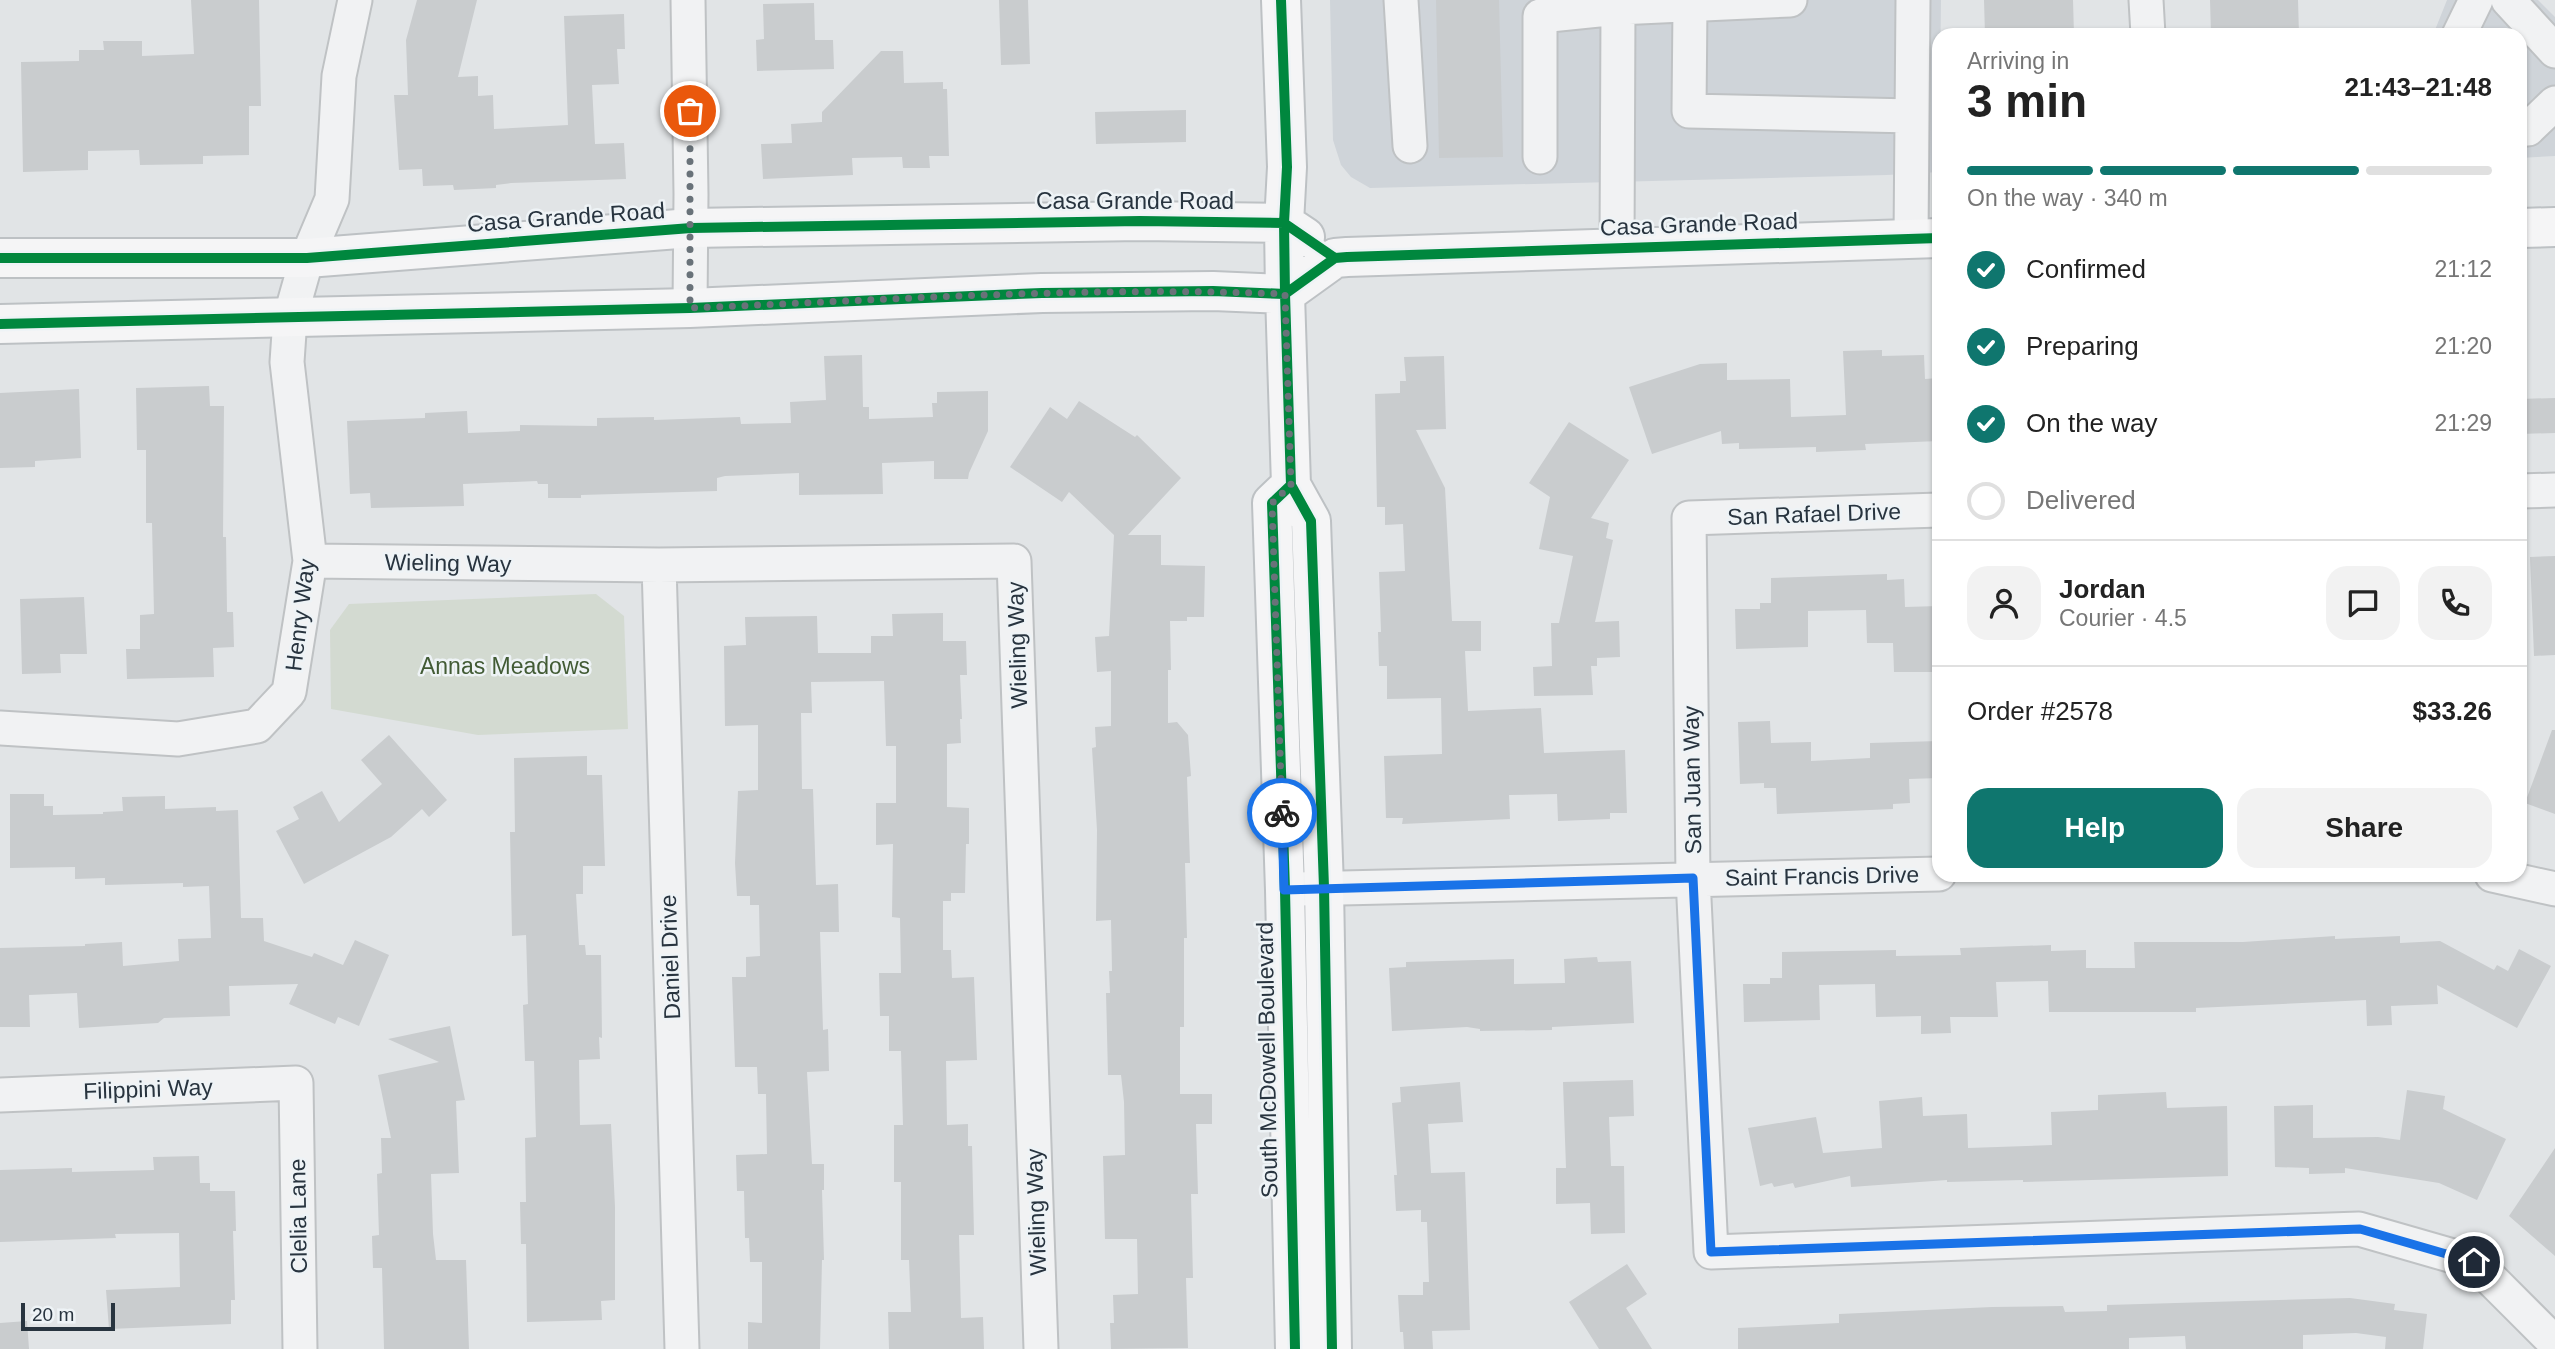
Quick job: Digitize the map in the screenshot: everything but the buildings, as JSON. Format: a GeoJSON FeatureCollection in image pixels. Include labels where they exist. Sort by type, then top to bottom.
{"type":"FeatureCollection","features":[{"type":"Feature","properties":{"kind":"main road"},"geometry":{"type":"LineString","coordinates":[[1282,0],[1287,167],[1283,223],[1291,485],[1311,521],[1324,887],[1332,1349]]}},
{"type":"Feature","properties":{"kind":"main road","name":"Casa Grande Road"},"geometry":{"type":"LineString","coordinates":[[0,258],[307,258],[691,228],[1140,221],[1283,223]]}},
{"type":"Feature","properties":{"kind":"main road"},"geometry":{"type":"LineString","coordinates":[[0,324],[690,308],[1042,293],[1213,291],[1285,294],[1335,258],[1283,223]]}},
{"type":"Feature","properties":{"kind":"main road","name":"Casa Grande Road"},"geometry":{"type":"LineString","coordinates":[[1335,258],[1925,238]]}},
{"type":"Feature","properties":{"kind":"main road","name":"South McDowell Boulevard"},"geometry":{"type":"LineString","coordinates":[[1291,485],[1272,503],[1295,1349]]}},
{"type":"Feature","properties":{"kind":"street","name":"Henry Way"},"geometry":{"type":"LineString","coordinates":[[0,728],[178,739],[257,726],[289,692],[310,561],[286,362],[290,318],[307,258],[332,199],[339,76],[355,0]]}},
{"type":"Feature","properties":{"kind":"street"},"geometry":{"type":"LineString","coordinates":[[688,0],[690,308]]}},
{"type":"Feature","properties":{"kind":"street"},"geometry":{"type":"LineString","coordinates":[[1401,0],[1410,146]]}},
{"type":"Feature","properties":{"kind":"street"},"geometry":{"type":"LineString","coordinates":[[1540,157],[1540,16],[1618,4],[1690,5],[1790,0]]}},
{"type":"Feature","properties":{"kind":"street"},"geometry":{"type":"LineString","coordinates":[[1913,0],[1912,116],[1925,238]]}},
{"type":"Feature","properties":{"kind":"street"},"geometry":{"type":"LineString","coordinates":[[2146,0],[2148,28]]}},
{"type":"Feature","properties":{"kind":"street"},"geometry":{"type":"LineString","coordinates":[[2462,28],[2476,0]]}},
{"type":"Feature","properties":{"kind":"street"},"geometry":{"type":"LineString","coordinates":[[2508,0],[2555,51]]}},
{"type":"Feature","properties":{"kind":"street"},"geometry":{"type":"LineString","coordinates":[[1617,248],[1618,4]]}},
{"type":"Feature","properties":{"kind":"street"},"geometry":{"type":"LineString","coordinates":[[1690,5],[1689,111],[1912,116]]}},
{"type":"Feature","properties":{"kind":"street"},"geometry":{"type":"LineString","coordinates":[[2527,129],[2555,103]]}},
{"type":"Feature","properties":{"kind":"street"},"geometry":{"type":"LineString","coordinates":[[2527,491],[2555,490]]}},
{"type":"Feature","properties":{"kind":"street","name":"San Rafael Drive"},"geometry":{"type":"LineString","coordinates":[[1689,517],[1932,510]]}},
{"type":"Feature","properties":{"kind":"street","name":"San Juan Way"},"geometry":{"type":"LineString","coordinates":[[1689,517],[1693,878],[1711,1252],[2360,1229],[2474,1262],[2555,1343]]}},
{"type":"Feature","properties":{"kind":"street","name":"Wieling Way"},"geometry":{"type":"LineString","coordinates":[[310,561],[659,565],[1014,561],[1041,1349]]}},
{"type":"Feature","properties":{"kind":"street","name":"Daniel Drive"},"geometry":{"type":"LineString","coordinates":[[659,565],[682,1349]]}},
{"type":"Feature","properties":{"kind":"street","name":"Saint Francis Drive"},"geometry":{"type":"LineString","coordinates":[[1284,890],[1932,874]]}},
{"type":"Feature","properties":{"kind":"street"},"geometry":{"type":"LineString","coordinates":[[2524,882],[2555,889]]}},
{"type":"Feature","properties":{"kind":"street","name":"Filippini Way"},"geometry":{"type":"LineString","coordinates":[[0,1095],[296,1083]]}},
{"type":"Feature","properties":{"kind":"street","name":"Clelia Lane"},"geometry":{"type":"LineString","coordinates":[[296,1083],[300,1349]]}},
{"type":"Feature","properties":{"kind":"shaded area"},"geometry":{"type":"Polygon","coordinates":[[[1330,0],[1941,0],[1941,28],[1932,28],[1932,172],[1370,188],[1351,177],[1341,165],[1333,140],[1330,0]]]}},
{"type":"Feature","properties":{"kind":"shaded area"},"geometry":{"type":"Polygon","coordinates":[[[2447,0],[2538,0],[2555,17],[2555,156],[2527,158],[2527,28],[2436,28],[2447,0]]]}},
{"type":"Feature","properties":{"kind":"green space","name":"Annas Meadows"},"geometry":{"type":"Polygon","coordinates":[[[596,594],[624,616],[628,729],[478,735],[331,709],[330,630],[349,604],[596,594]]]}},
{"type":"Feature","properties":{"kind":"cycle path"},"geometry":{"type":"LineString","coordinates":[[1281,0],[1287,167],[1284,223],[1291,485],[1311,521],[1324,887],[1332,1349]]}},
{"type":"Feature","properties":{"kind":"cycle path"},"geometry":{"type":"LineString","coordinates":[[0,258],[307,258],[691,228],[1140,221],[1284,223],[1335,258]]}},
{"type":"Feature","properties":{"kind":"cycle path"},"geometry":{"type":"LineString","coordinates":[[0,324],[690,308],[1042,293],[1213,291],[1285,294],[1335,258],[1932,238]]}},
{"type":"Feature","properties":{"kind":"cycle path"},"geometry":{"type":"LineString","coordinates":[[1291,485],[1272,503],[1285,890],[1295,1349]]}},
{"type":"Feature","properties":{"kind":"way so far"},"geometry":{"type":"LineString","coordinates":[[690,111],[690,308],[1042,293],[1213,291],[1285,294],[1291,485],[1272,503],[1282,813]]}},
{"type":"Feature","properties":{"kind":"route"},"geometry":{"type":"LineString","coordinates":[[1282,813],[1284,890],[1693,878],[1711,1252],[2360,1229],[2474,1262]]}}]}
